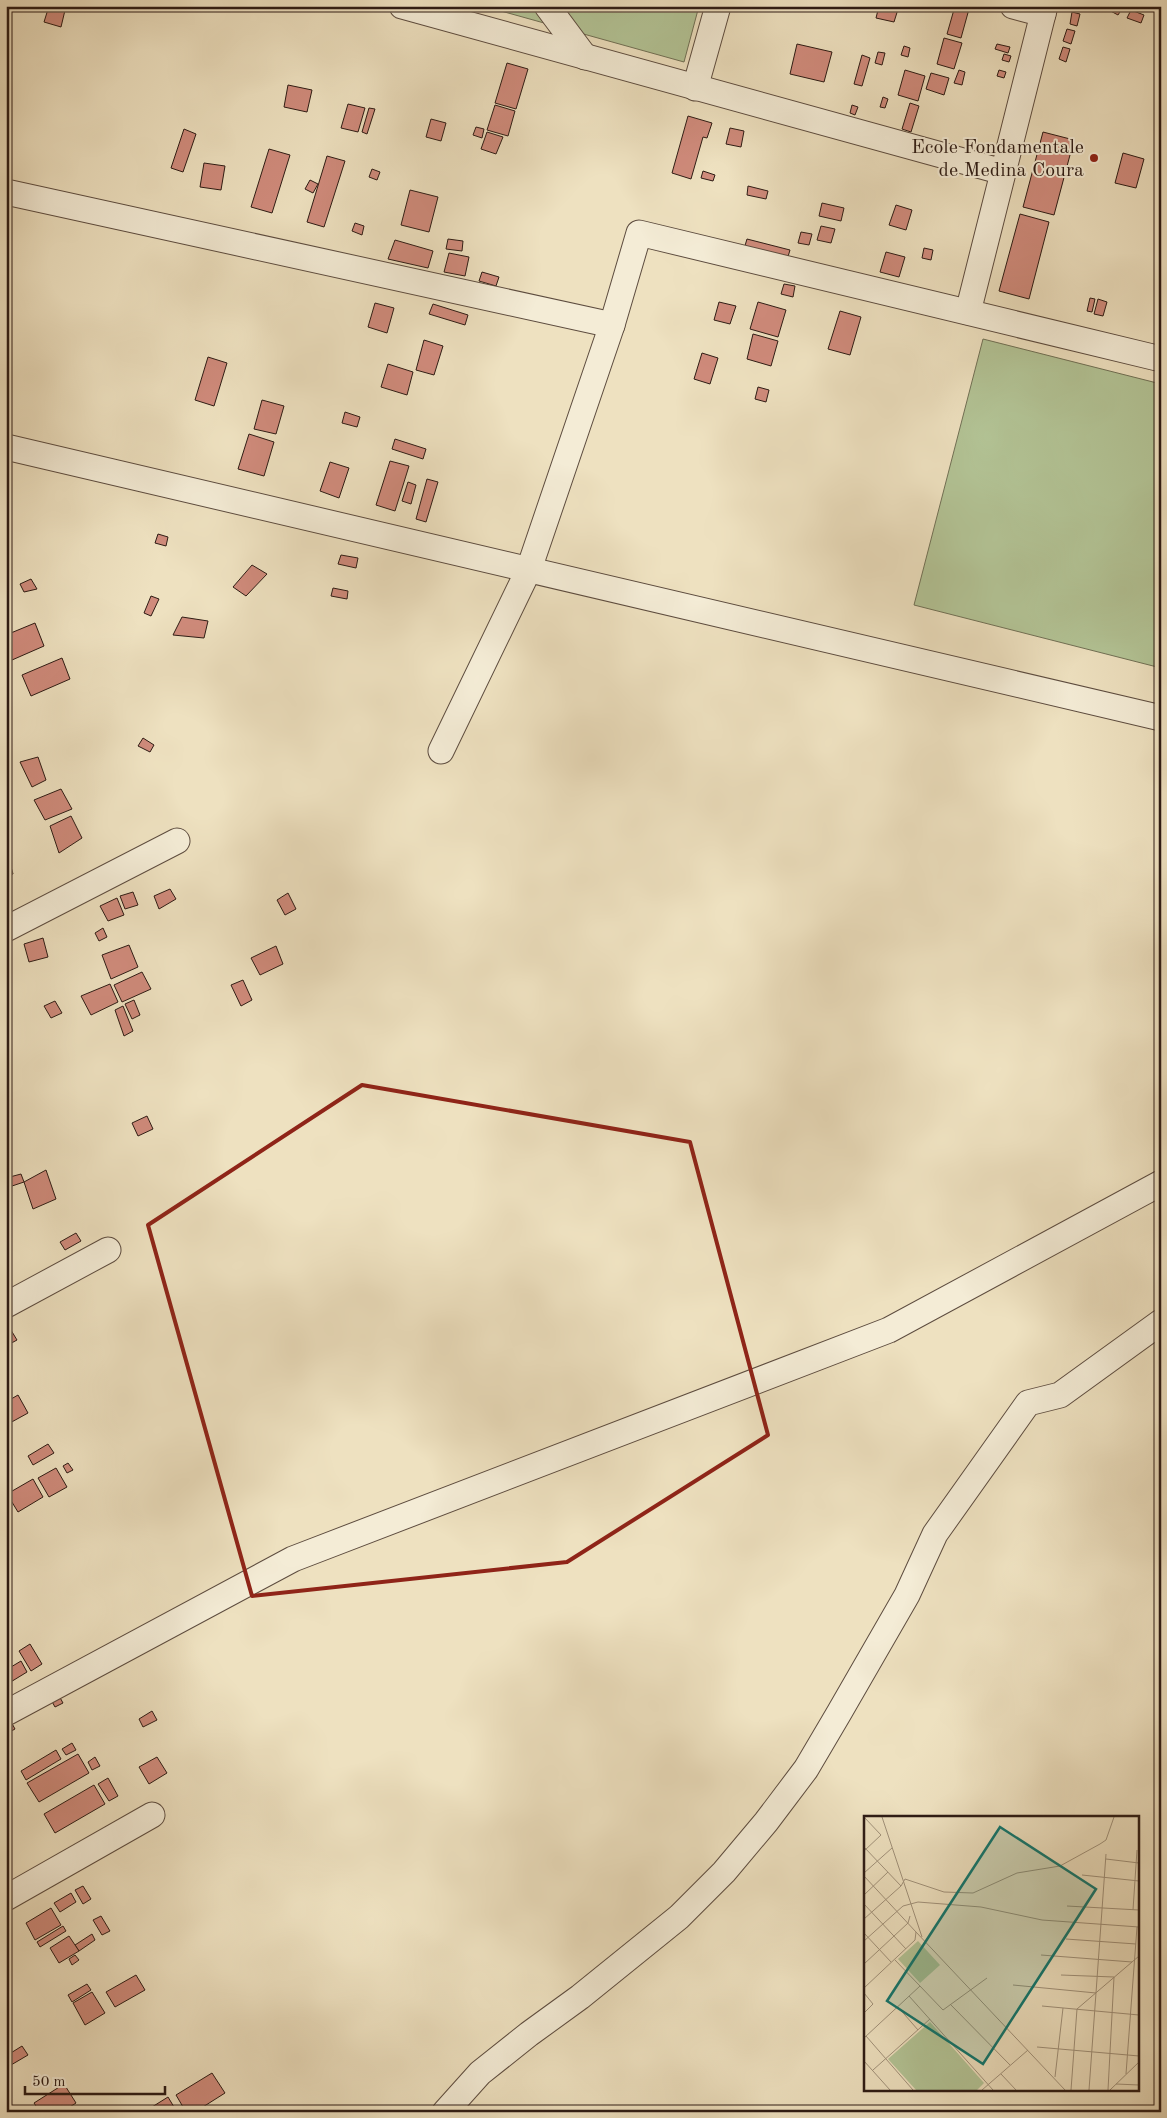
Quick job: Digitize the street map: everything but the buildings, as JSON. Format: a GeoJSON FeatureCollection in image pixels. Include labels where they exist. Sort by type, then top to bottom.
{"type":"FeatureCollection","features":[{"type":"Feature","properties":{"kind":"street"},"geometry":{"type":"LineString","coordinates":[[402,6],[1003,172]]}},
{"type":"Feature","properties":{"kind":"street"},"geometry":{"type":"LineString","coordinates":[[546,6],[586,58]]}},
{"type":"Feature","properties":{"kind":"street"},"geometry":{"type":"LineString","coordinates":[[695,88],[718,6]]}},
{"type":"Feature","properties":{"kind":"street"},"geometry":{"type":"LineString","coordinates":[[968,312],[1044,10],[1013,6]]}},
{"type":"Feature","properties":{"kind":"street"},"geometry":{"type":"LineString","coordinates":[[6,192],[612,325]]}},
{"type":"Feature","properties":{"kind":"street"},"geometry":{"type":"LineString","coordinates":[[441,751],[529,569],[612,325],[638,233],[1161,360]]}},
{"type":"Feature","properties":{"kind":"street"},"geometry":{"type":"LineString","coordinates":[[6,447],[1161,718]]}},
{"type":"Feature","properties":{"kind":"street"},"geometry":{"type":"LineString","coordinates":[[6,929],[177,840]]}},
{"type":"Feature","properties":{"kind":"street"},"geometry":{"type":"LineString","coordinates":[[6,1713],[293,1559],[889,1330],[1161,1183]]}},
{"type":"Feature","properties":{"kind":"street"},"geometry":{"type":"LineString","coordinates":[[6,1305],[108,1250]]}},
{"type":"Feature","properties":{"kind":"street"},"geometry":{"type":"LineString","coordinates":[[444,2112],[480,2073],[580,1997],[679,1917],[724,1872],[766,1822],[806,1769],[907,1595],[935,1534],[1028,1403],[1060,1395],[1161,1322]]}},
{"type":"Feature","properties":{"kind":"street"},"geometry":{"type":"LineString","coordinates":[[6,1898],[152,1815]]}},
{"type":"Feature","properties":{"kind":"highlighted area"},"geometry":{"type":"Polygon","coordinates":[[[362,1085],[690,1142],[768,1435],[567,1562],[252,1596],[148,1225],[362,1085]]]}},
{"type":"Feature","properties":{"kind":"green space"},"geometry":{"type":"Polygon","coordinates":[[[483,6],[699,6],[684,62],[483,6]]]}},
{"type":"Feature","properties":{"kind":"green space"},"geometry":{"type":"Polygon","coordinates":[[[983,339],[1161,384],[1161,668],[914,605],[983,339]]]}},
{"type":"Feature","properties":{"kind":"place","name":"Ecole Fondamentale de Medina Coura"},"geometry":{"type":"Point","coordinates":[1094,158]}}]}
